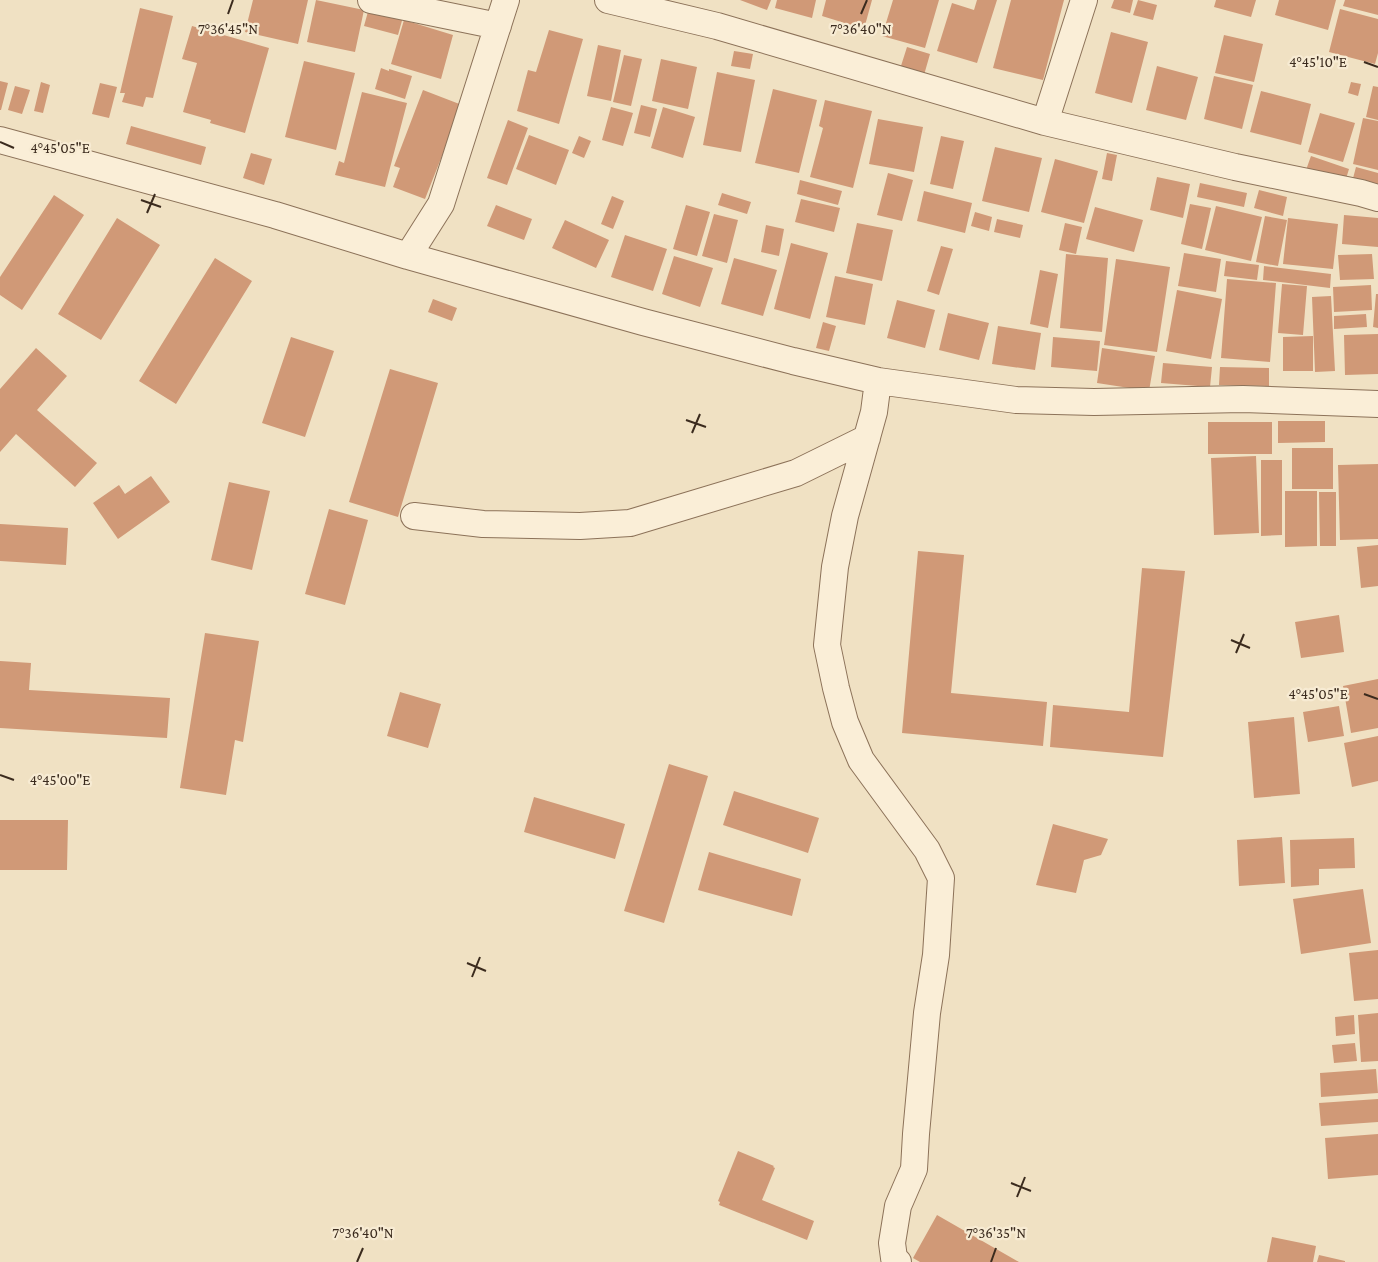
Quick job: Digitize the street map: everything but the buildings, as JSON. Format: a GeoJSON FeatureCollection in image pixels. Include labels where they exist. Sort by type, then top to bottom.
{"type":"FeatureCollection","features":[{"type":"Feature","properties":{"kind":"street"},"geometry":{"type":"LineString","coordinates":[[370,0],[498,26]]}},
{"type":"Feature","properties":{"kind":"street"},"geometry":{"type":"LineString","coordinates":[[408,256],[441,204],[506,0]]}},
{"type":"Feature","properties":{"kind":"street"},"geometry":{"type":"LineString","coordinates":[[608,0],[717,26],[1045,122],[1378,198]]}},
{"type":"Feature","properties":{"kind":"street"},"geometry":{"type":"LineString","coordinates":[[1045,122],[1084,0]]}},
{"type":"Feature","properties":{"kind":"street"},"geometry":{"type":"LineString","coordinates":[[0,140],[275,215],[408,256],[643,322],[794,362],[878,381],[1016,400],[1094,402],[1243,399],[1378,404]]}},
{"type":"Feature","properties":{"kind":"street"},"geometry":{"type":"LineString","coordinates":[[878,381],[874,411],[845,516],[835,567],[827,645],[847,730],[861,760],[927,850],[941,878],[936,955],[927,1013],[914,1169],[898,1206],[892,1243],[894,1258],[898,1262]]}},
{"type":"Feature","properties":{"kind":"street"},"geometry":{"type":"LineString","coordinates":[[414,516],[483,524],[580,526],[630,523],[796,473],[867,438]]}}]}
